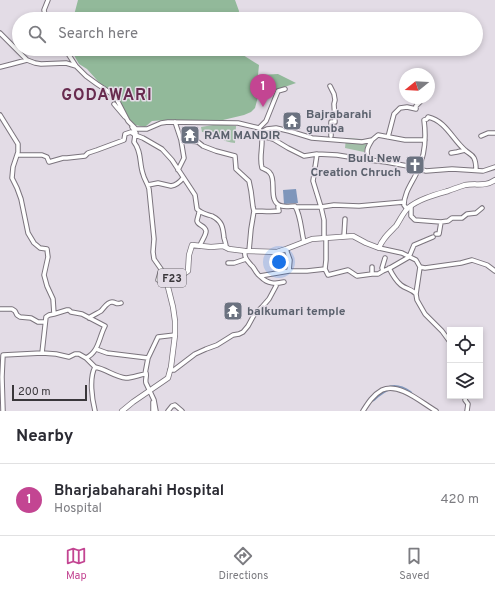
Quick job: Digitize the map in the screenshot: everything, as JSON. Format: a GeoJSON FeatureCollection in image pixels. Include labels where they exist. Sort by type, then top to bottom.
{"type":"FeatureCollection","features":[{"type":"Feature","properties":{"kind":"main road"},"geometry":{"type":"LineString","coordinates":[[200,246],[223,246],[247,251],[277,252],[312,239],[353,236],[379,248],[382,241],[409,208],[430,197],[465,185],[487,184],[495,180]]}},
{"type":"Feature","properties":{"kind":"main road","name":"F23"},"geometry":{"type":"LineString","coordinates":[[170,370],[174,335],[173,307],[167,283],[170,278],[187,273],[189,270],[189,255],[192,245],[200,246]]}},
{"type":"Feature","properties":{"kind":"main road"},"geometry":{"type":"LineString","coordinates":[[122,411],[149,390],[168,378],[170,370]]}},
{"type":"Feature","properties":{"kind":"street"},"geometry":{"type":"LineString","coordinates":[[44,12],[48,0]]}},
{"type":"Feature","properties":{"kind":"street"},"geometry":{"type":"LineString","coordinates":[[0,33],[12,45]]}},
{"type":"Feature","properties":{"kind":"street"},"geometry":{"type":"LineString","coordinates":[[23,56],[27,60],[35,63],[66,63],[76,66]]}},
{"type":"Feature","properties":{"kind":"street"},"geometry":{"type":"LineString","coordinates":[[70,56],[76,66],[86,76],[115,96],[128,121],[136,129],[147,129],[161,123],[175,122],[238,123],[261,132],[304,156],[317,154],[337,155],[386,162],[426,171],[452,169],[483,171],[495,167]]}},
{"type":"Feature","properties":{"kind":"street"},"geometry":{"type":"LineString","coordinates":[[0,67],[27,60]]}},
{"type":"Feature","properties":{"kind":"street"},"geometry":{"type":"LineString","coordinates":[[330,86],[335,100],[335,122],[331,122],[331,136]]}},
{"type":"Feature","properties":{"kind":"street"},"geometry":{"type":"LineString","coordinates":[[285,89],[278,91],[261,132],[261,166],[272,176],[273,196],[279,205],[321,207],[334,204],[359,206],[404,202]]}},
{"type":"Feature","properties":{"kind":"street"},"geometry":{"type":"LineString","coordinates":[[114,104],[136,133],[134,142],[138,147],[143,175],[148,185],[154,239],[154,259],[161,269],[158,280],[167,283]]}},
{"type":"Feature","properties":{"kind":"street"},"geometry":{"type":"LineString","coordinates":[[388,137],[394,114],[400,108],[407,107],[416,109],[418,104]]}},
{"type":"Feature","properties":{"kind":"street"},"geometry":{"type":"LineString","coordinates":[[0,115],[18,144],[18,152],[13,167],[12,178],[18,188],[28,233],[34,243],[40,248],[47,249],[48,257],[44,275],[53,299],[54,314]]}},
{"type":"Feature","properties":{"kind":"street"},"geometry":{"type":"LineString","coordinates":[[476,170],[476,160],[473,155],[465,150],[440,122],[433,118],[428,118],[424,120],[425,140],[419,169],[405,195],[404,205],[409,208],[411,216],[415,220],[441,222],[448,221],[452,218],[462,218],[467,214],[476,213],[482,208]]}},
{"type":"Feature","properties":{"kind":"street"},"geometry":{"type":"LineString","coordinates":[[175,122],[181,140],[184,158],[178,170]]}},
{"type":"Feature","properties":{"kind":"street"},"geometry":{"type":"LineString","coordinates":[[261,132],[267,129],[276,128],[312,138],[362,142],[372,140]]}},
{"type":"Feature","properties":{"kind":"street"},"geometry":{"type":"LineString","coordinates":[[17,155],[42,155],[47,157],[49,162],[59,158],[85,156],[88,152],[98,150],[124,140],[125,134],[131,132],[162,149],[172,160],[195,195],[196,208],[199,212],[211,216],[221,223],[226,247]]}},
{"type":"Feature","properties":{"kind":"street"},"geometry":{"type":"LineString","coordinates":[[482,136],[488,133],[495,133]]}},
{"type":"Feature","properties":{"kind":"street"},"geometry":{"type":"LineString","coordinates":[[368,160],[366,152],[368,146],[378,135],[405,140],[425,140]]}},
{"type":"Feature","properties":{"kind":"street"},"geometry":{"type":"LineString","coordinates":[[181,140],[198,142],[203,146],[216,151],[235,156],[236,169],[249,181],[254,211],[247,251],[245,254],[246,259],[257,274],[264,280],[272,284],[284,282]]}},
{"type":"Feature","properties":{"kind":"street"},"geometry":{"type":"LineString","coordinates":[[451,153],[465,150]]}},
{"type":"Feature","properties":{"kind":"street"},"geometry":{"type":"LineString","coordinates":[[317,154],[313,181],[324,220],[325,269],[328,275],[348,270],[358,276],[378,274],[409,257],[414,245],[439,234],[441,222]]}},
{"type":"Feature","properties":{"kind":"street"},"geometry":{"type":"LineString","coordinates":[[148,185],[158,183],[173,186],[177,185],[183,178]]}},
{"type":"Feature","properties":{"kind":"street"},"geometry":{"type":"LineString","coordinates":[[254,211],[279,211],[279,205]]}},
{"type":"Feature","properties":{"kind":"street"},"geometry":{"type":"LineString","coordinates":[[296,207],[299,214],[304,242]]}},
{"type":"Feature","properties":{"kind":"street"},"geometry":{"type":"LineString","coordinates":[[199,212],[197,222],[203,226],[206,231],[200,246]]}},
{"type":"Feature","properties":{"kind":"street"},"geometry":{"type":"LineString","coordinates":[[344,236],[346,219]]}},
{"type":"Feature","properties":{"kind":"street"},"geometry":{"type":"LineString","coordinates":[[379,248],[402,253],[416,260],[420,267],[416,294],[417,300],[425,314],[447,338]]}},
{"type":"Feature","properties":{"kind":"street"},"geometry":{"type":"LineString","coordinates":[[286,249],[290,260],[289,271]]}},
{"type":"Feature","properties":{"kind":"street"},"geometry":{"type":"LineString","coordinates":[[383,271],[382,268],[385,258]]}},
{"type":"Feature","properties":{"kind":"street"},"geometry":{"type":"LineString","coordinates":[[228,263],[234,263],[246,259]]}},
{"type":"Feature","properties":{"kind":"street"},"geometry":{"type":"LineString","coordinates":[[420,267],[425,268],[443,266],[472,260],[487,265],[495,271]]}},
{"type":"Feature","properties":{"kind":"street"},"geometry":{"type":"LineString","coordinates":[[372,268],[372,274]]}},
{"type":"Feature","properties":{"kind":"street"},"geometry":{"type":"LineString","coordinates":[[389,268],[393,276],[401,285],[412,290],[416,294]]}},
{"type":"Feature","properties":{"kind":"street"},"geometry":{"type":"LineString","coordinates":[[260,276],[289,271],[325,269]]}},
{"type":"Feature","properties":{"kind":"street"},"geometry":{"type":"LineString","coordinates":[[170,370],[174,370],[195,354],[206,348],[217,345],[233,335],[244,332],[254,315],[269,299],[276,284]]}},
{"type":"Feature","properties":{"kind":"street"},"geometry":{"type":"LineString","coordinates":[[89,318],[101,311],[110,302],[119,304],[122,303]]}},
{"type":"Feature","properties":{"kind":"street"},"geometry":{"type":"LineString","coordinates":[[0,309],[12,309],[17,315],[31,318],[38,322],[45,322]]}},
{"type":"Feature","properties":{"kind":"street"},"geometry":{"type":"LineString","coordinates":[[42,354],[46,317],[67,310],[82,314],[105,326],[96,349],[90,357],[86,358]]}},
{"type":"Feature","properties":{"kind":"street"},"geometry":{"type":"LineString","coordinates":[[154,411],[152,396],[146,380],[147,377],[146,374],[144,374],[148,358],[158,337],[174,335]]}},
{"type":"Feature","properties":{"kind":"street"},"geometry":{"type":"LineString","coordinates":[[96,349],[107,353],[148,358]]}},
{"type":"Feature","properties":{"kind":"street"},"geometry":{"type":"LineString","coordinates":[[3,411],[3,355],[56,354],[69,356],[79,354],[86,358],[95,368],[106,370],[124,378],[144,374]]}},
{"type":"Feature","properties":{"kind":"street"},"geometry":{"type":"LineString","coordinates":[[95,368],[92,373],[93,402],[95,411]]}},
{"type":"Feature","properties":{"kind":"street"},"geometry":{"type":"LineString","coordinates":[[363,411],[373,397],[382,390],[388,388],[395,388],[416,398],[436,411]]}},
{"type":"Feature","properties":{"kind":"street"},"geometry":{"type":"LineString","coordinates":[[465,399],[468,404],[467,411]]}},
{"type":"Feature","properties":{"kind":"street"},"geometry":{"type":"LineString","coordinates":[[168,411],[174,405],[182,411]]}},
{"type":"Feature","properties":{"kind":"green space"},"geometry":{"type":"Polygon","coordinates":[[[78,0],[235,0],[239,11],[239,12],[75,12],[78,0]]]}},
{"type":"Feature","properties":{"kind":"green space"},"geometry":{"type":"Polygon","coordinates":[[[245,56],[259,65],[258,75],[278,74],[296,83],[273,91],[259,93],[255,108],[251,112],[244,115],[223,120],[152,121],[145,127],[135,125],[129,120],[118,104],[87,69],[79,64],[75,57],[245,56]]]}},
{"type":"Feature","properties":{"kind":"green space"},"geometry":{"type":"Polygon","coordinates":[[[219,124],[236,126],[235,143],[223,140],[214,132],[202,132],[201,127],[219,124]]]}},
{"type":"Feature","properties":{"kind":"green space"},"geometry":{"type":"Polygon","coordinates":[[[346,138],[368,139],[364,152],[345,148],[346,138]]]}},
{"type":"Feature","properties":{"kind":"water"},"geometry":{"type":"Polygon","coordinates":[[[296,189],[298,203],[284,204],[283,190],[296,189]]]}},
{"type":"Feature","properties":{"kind":"waterway"},"geometry":{"type":"LineString","coordinates":[[373,399],[386,389],[395,387],[410,393]]}},
{"type":"Feature","properties":{"kind":"place","name":"Bharjabaharahi Hospital"},"geometry":{"type":"Point","coordinates":[263,107]}},
{"type":"Feature","properties":{"kind":"place","name":"Bajrabarahi gumba"},"geometry":{"type":"Point","coordinates":[292,121]}},
{"type":"Feature","properties":{"kind":"place","name":"RAM MANDIR"},"geometry":{"type":"Point","coordinates":[190,135]}},
{"type":"Feature","properties":{"kind":"place","name":"Bulu New Creation Chruch"},"geometry":{"type":"Point","coordinates":[415,165]}},
{"type":"Feature","properties":{"kind":"place","name":"balkumari temple"},"geometry":{"type":"Point","coordinates":[233,311]}},
{"type":"Feature","properties":{"kind":"district","name":"GODAWARI"},"geometry":{"type":"Point","coordinates":[107,94]}}]}
